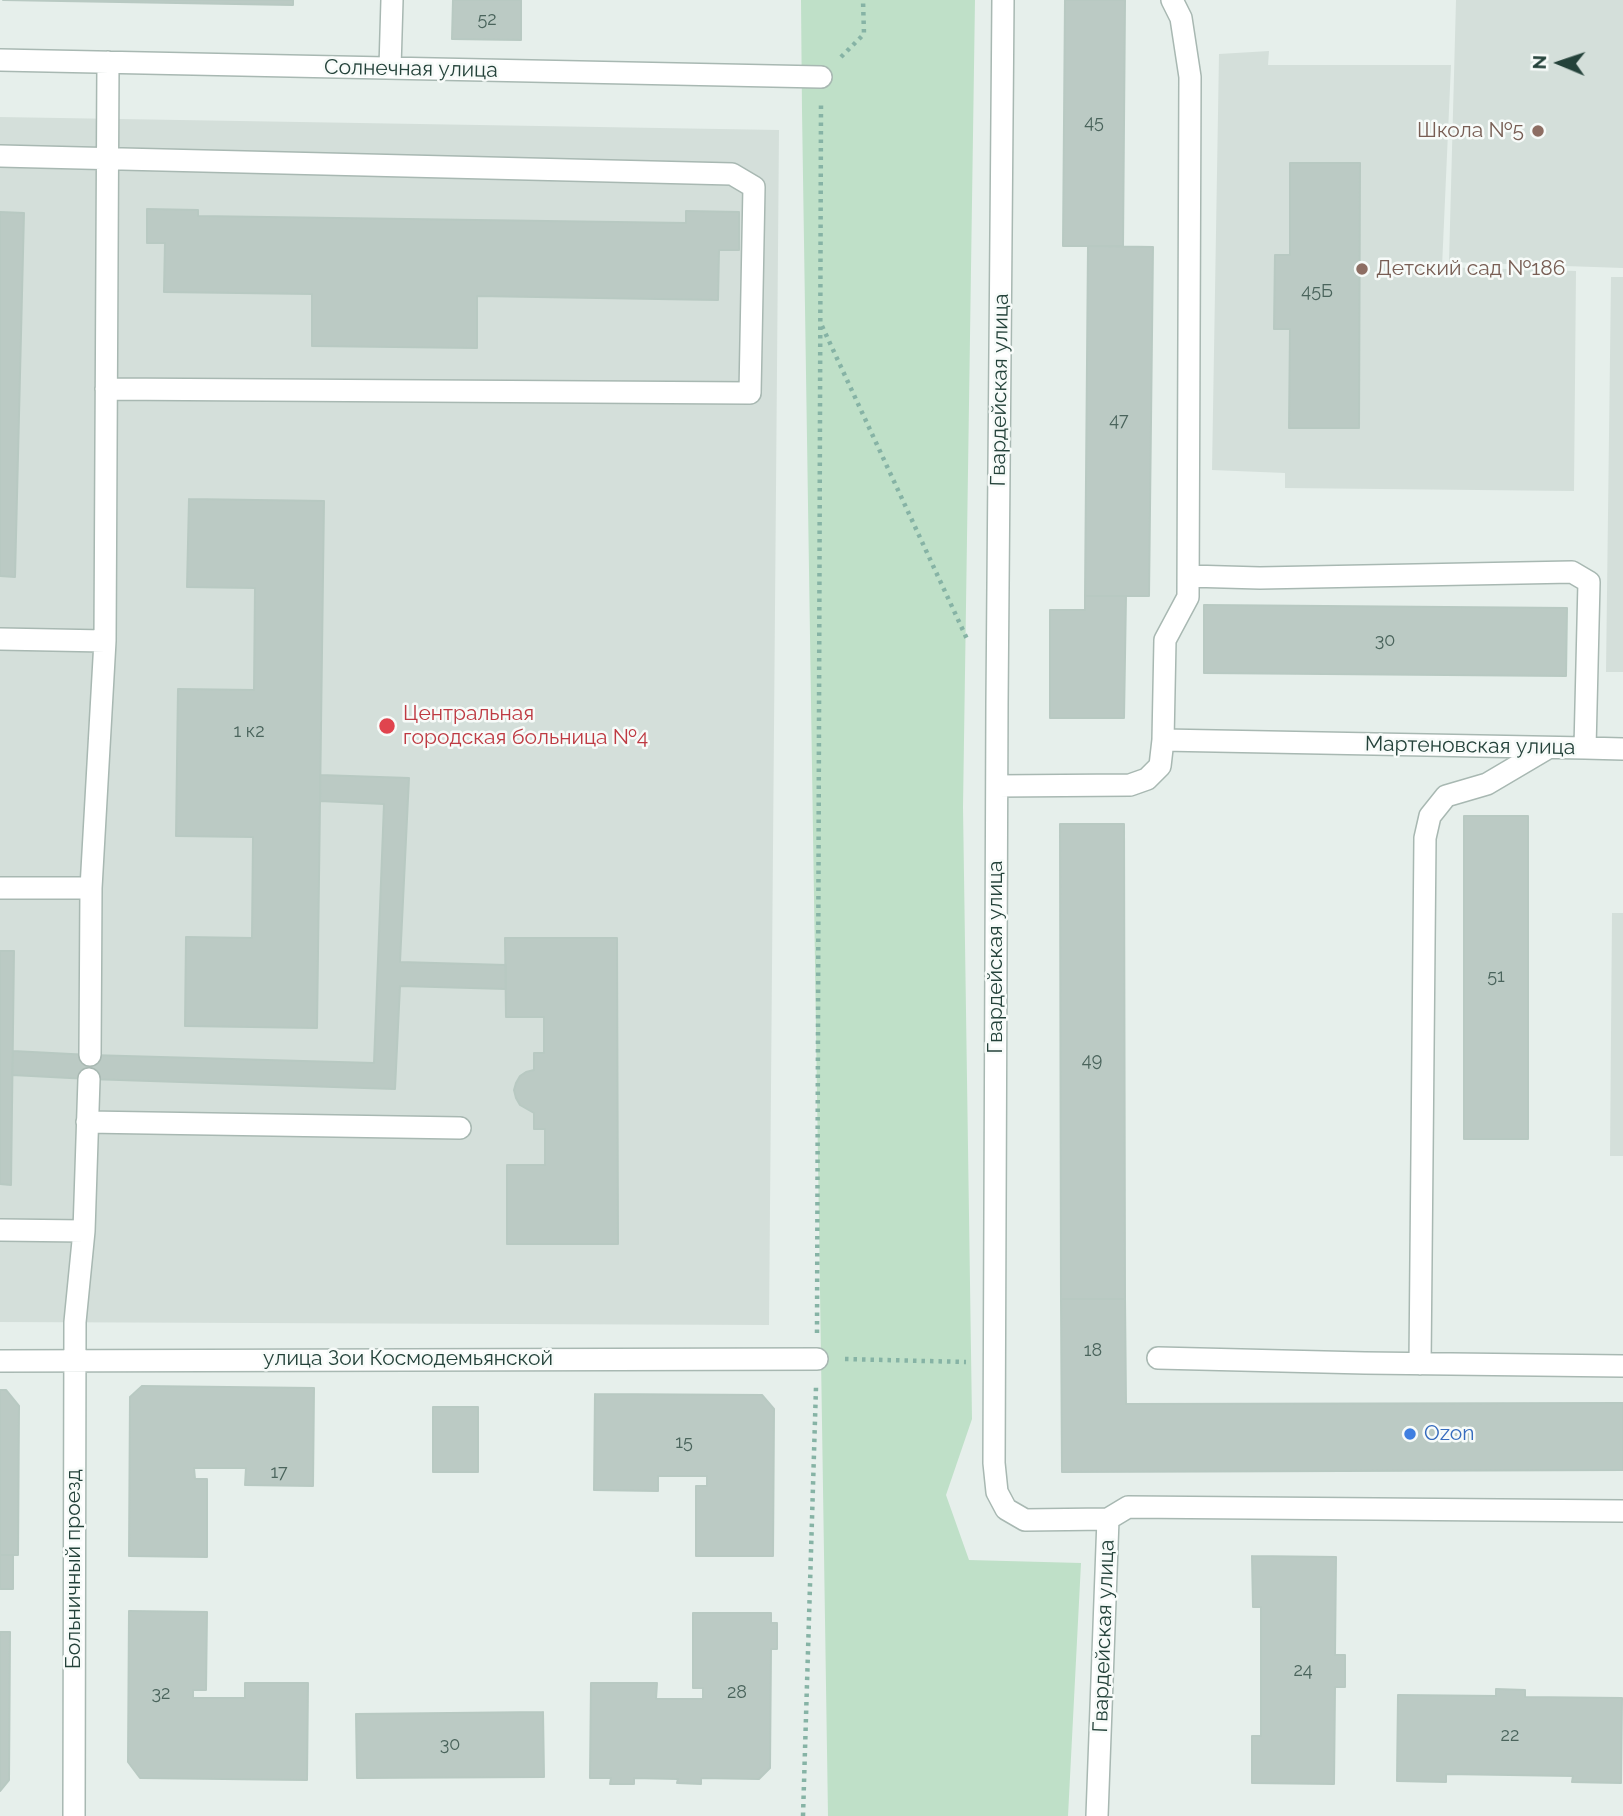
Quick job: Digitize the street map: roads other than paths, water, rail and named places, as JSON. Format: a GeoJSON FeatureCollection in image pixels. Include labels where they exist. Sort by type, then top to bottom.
{"type":"FeatureCollection","features":[{"type":"Feature","properties":{"kind":"street"},"geometry":{"type":"LineString","coordinates":[[390,68],[392,0]]}},
{"type":"Feature","properties":{"kind":"street","name":"Гвардейская улица"},"geometry":{"type":"LineString","coordinates":[[1003,0],[994,1463],[998,1492],[1006,1509],[1025,1520],[1108,1519],[1097,1816]]}},
{"type":"Feature","properties":{"kind":"street"},"geometry":{"type":"LineString","coordinates":[[997,786],[1130,785],[1147,779],[1160,766],[1165,640],[1188,597],[1189,576],[1191,77],[1181,18],[1172,0]]}},
{"type":"Feature","properties":{"kind":"street","name":"Солнечная улица"},"geometry":{"type":"LineString","coordinates":[[0,60],[821,78]]}},
{"type":"Feature","properties":{"kind":"street"},"geometry":{"type":"LineString","coordinates":[[90,1055],[91,888],[105,641],[108,62]]}},
{"type":"Feature","properties":{"kind":"street"},"geometry":{"type":"LineString","coordinates":[[0,156],[732,174],[754,187],[750,393],[106,389]]}},
{"type":"Feature","properties":{"kind":"street","name":"Мартеновская улица"},"geometry":{"type":"LineString","coordinates":[[1163,740],[1585,748],[1589,582],[1572,572],[1260,578],[1189,576]]}},
{"type":"Feature","properties":{"kind":"street"},"geometry":{"type":"LineString","coordinates":[[0,639],[105,641]]}},
{"type":"Feature","properties":{"kind":"street"},"geometry":{"type":"LineString","coordinates":[[1420,1364],[1425,838],[1430,816],[1446,796],[1487,784],[1548,747]]}},
{"type":"Feature","properties":{"kind":"street"},"geometry":{"type":"LineString","coordinates":[[1585,748],[1623,749]]}},
{"type":"Feature","properties":{"kind":"street"},"geometry":{"type":"LineString","coordinates":[[0,888],[91,888]]}},
{"type":"Feature","properties":{"kind":"street","name":"Больничный проезд"},"geometry":{"type":"LineString","coordinates":[[74,1816],[75,1322],[84,1231],[89,1079]]}},
{"type":"Feature","properties":{"kind":"street"},"geometry":{"type":"LineString","coordinates":[[87,1122],[460,1128]]}},
{"type":"Feature","properties":{"kind":"street"},"geometry":{"type":"LineString","coordinates":[[0,1230],[84,1231]]}},
{"type":"Feature","properties":{"kind":"street"},"geometry":{"type":"LineString","coordinates":[[1158,1358],[1623,1366]]}},
{"type":"Feature","properties":{"kind":"street","name":"улица Зои Космодемьянской"},"geometry":{"type":"LineString","coordinates":[[0,1361],[817,1359]]}},
{"type":"Feature","properties":{"kind":"street"},"geometry":{"type":"LineString","coordinates":[[1108,1519],[1128,1507],[1623,1511]]}},
{"type":"Feature","properties":{"kind":"place","name":"Школа №5"},"geometry":{"type":"Point","coordinates":[1538,131]}},
{"type":"Feature","properties":{"kind":"place","name":"Детский сад №186"},"geometry":{"type":"Point","coordinates":[1362,269]}},
{"type":"Feature","properties":{"kind":"place","name":"Центральная городская больница №4"},"geometry":{"type":"Point","coordinates":[387,726]}},
{"type":"Feature","properties":{"kind":"place","name":"Ozon"},"geometry":{"type":"Point","coordinates":[1410,1434]}}]}
